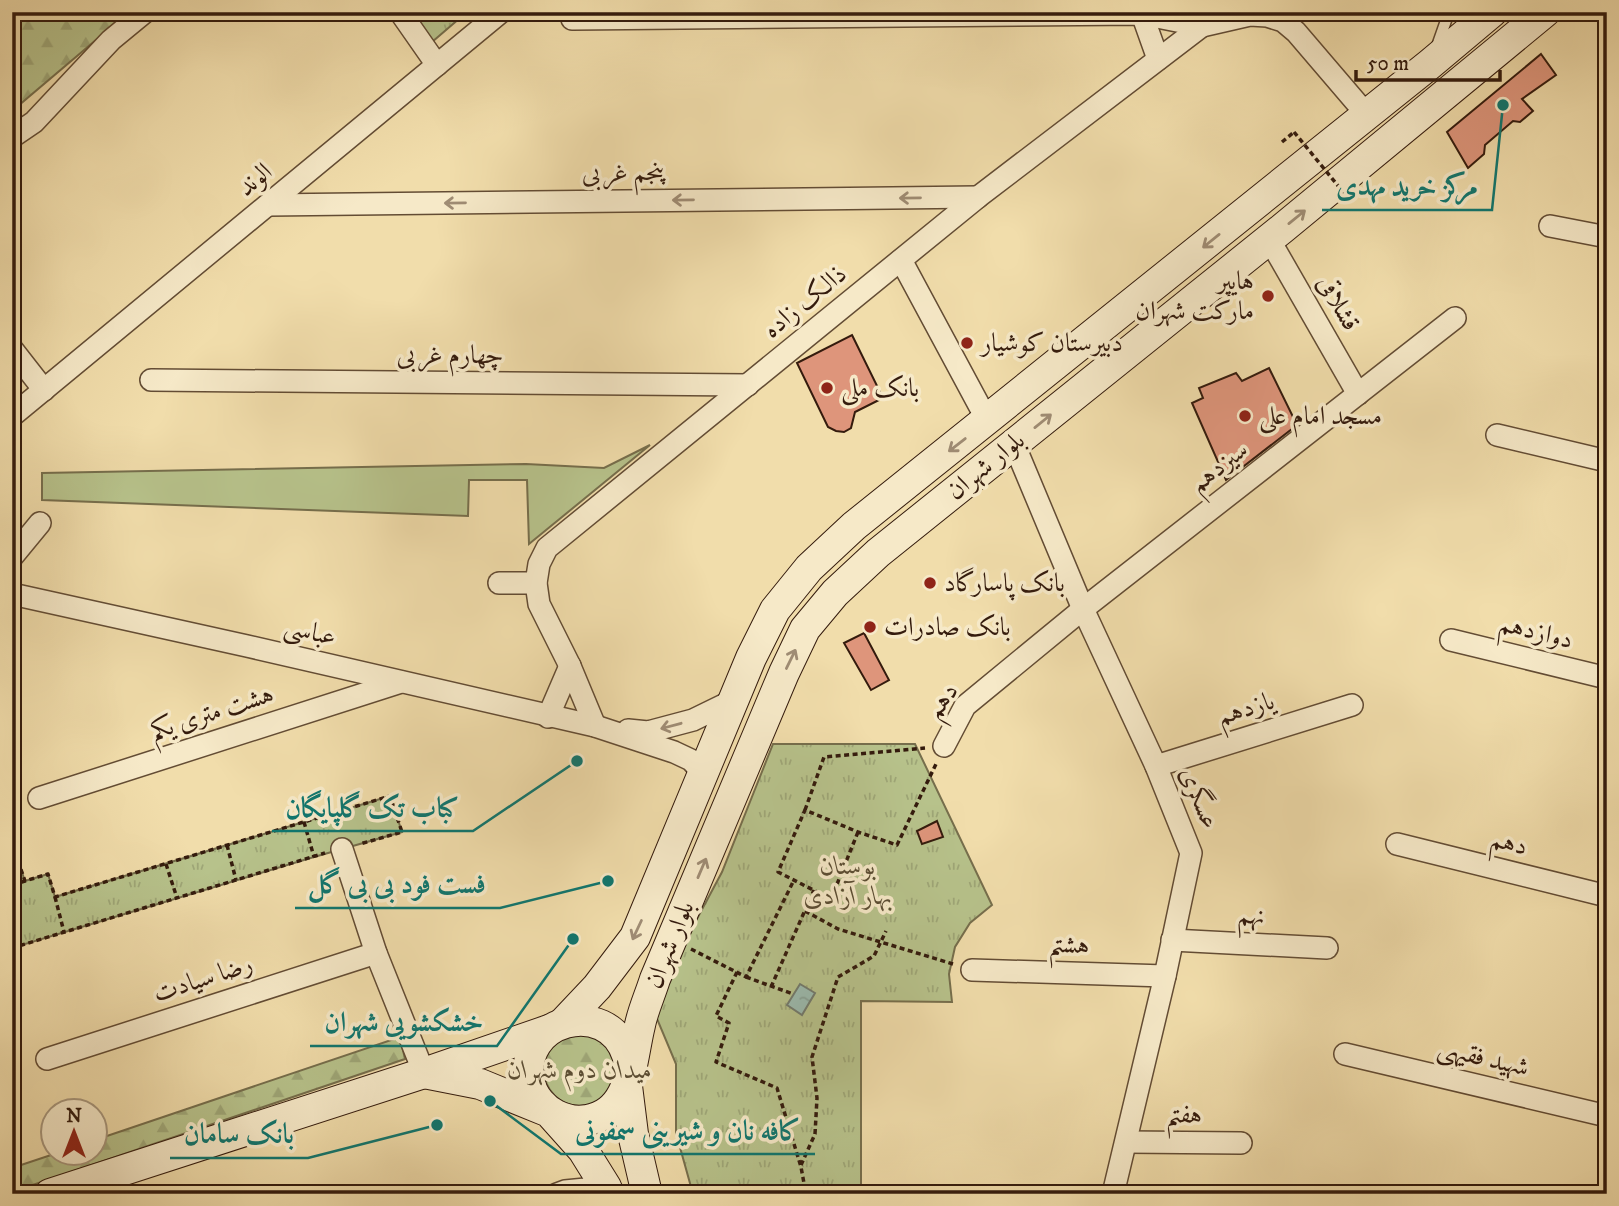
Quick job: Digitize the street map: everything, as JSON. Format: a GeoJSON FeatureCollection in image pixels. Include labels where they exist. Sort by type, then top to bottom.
{"type":"FeatureCollection","features":[{"type":"Feature","properties":{"kind":"street"},"geometry":{"type":"LineString","coordinates":[[12,137],[34,122],[111,40],[145,12]]}},
{"type":"Feature","properties":{"kind":"street"},"geometry":{"type":"LineString","coordinates":[[400,12],[437,65]]}},
{"type":"Feature","properties":{"kind":"street","name":"الوند"},"geometry":{"type":"LineString","coordinates":[[12,416],[501,12]]}},
{"type":"Feature","properties":{"kind":"street","name":"بلوار شهران"},"geometry":{"type":"LineString","coordinates":[[556,1026],[597,987],[635,937],[751,658],[775,610],[809,568],[854,526],[1492,12]]}},
{"type":"Feature","properties":{"kind":"street","name":"بلوار شهران"},"geometry":{"type":"LineString","coordinates":[[647,1194],[633,1134],[629,1078],[640,1022],[655,979],[805,629],[835,593],[878,553],[1269,239],[1545,12]]}},
{"type":"Feature","properties":{"kind":"street"},"geometry":{"type":"LineString","coordinates":[[572,19],[1086,14],[1142,15],[1202,26],[1250,15],[1267,16],[1283,22],[1296,32],[1367,115]]}},
{"type":"Feature","properties":{"kind":"street"},"geometry":{"type":"LineString","coordinates":[[1142,15],[1158,59]]}},
{"type":"Feature","properties":{"kind":"street","name":"ذالک زاده"},"geometry":{"type":"LineString","coordinates":[[536,583],[539,564],[547,548],[978,197],[1202,26]]}},
{"type":"Feature","properties":{"kind":"street","name":"پنجم غربی"},"geometry":{"type":"LineString","coordinates":[[268,205],[978,197]]}},
{"type":"Feature","properties":{"kind":"street"},"geometry":{"type":"LineString","coordinates":[[1550,226],[1607,237]]}},
{"type":"Feature","properties":{"kind":"street","name":"قشلاقی"},"geometry":{"type":"LineString","coordinates":[[1269,239],[1358,394]]}},
{"type":"Feature","properties":{"kind":"street"},"geometry":{"type":"LineString","coordinates":[[901,260],[987,420]]}},
{"type":"Feature","properties":{"kind":"street","name":"سیزدهم"},"geometry":{"type":"LineString","coordinates":[[1083,609],[1455,318]]}},
{"type":"Feature","properties":{"kind":"street"},"geometry":{"type":"LineString","coordinates":[[12,349],[44,390]]}},
{"type":"Feature","properties":{"kind":"street","name":"چهارم غربی"},"geometry":{"type":"LineString","coordinates":[[151,380],[748,385]]}},
{"type":"Feature","properties":{"kind":"street"},"geometry":{"type":"LineString","coordinates":[[1497,435],[1607,461]]}},
{"type":"Feature","properties":{"kind":"street","name":"عسگری"},"geometry":{"type":"LineString","coordinates":[[1014,444],[1083,609],[1156,766],[1191,853],[1113,1194]]}},
{"type":"Feature","properties":{"kind":"street"},"geometry":{"type":"LineString","coordinates":[[12,557],[40,523]]}},
{"type":"Feature","properties":{"kind":"street"},"geometry":{"type":"LineString","coordinates":[[499,583],[536,583],[539,604],[570,666],[595,726],[682,756],[691,760],[703,773]]}},
{"type":"Feature","properties":{"kind":"street","name":"عباسی"},"geometry":{"type":"LineString","coordinates":[[12,594],[595,726]]}},
{"type":"Feature","properties":{"kind":"street","name":"دهم"},"geometry":{"type":"LineString","coordinates":[[944,746],[965,706],[1083,609]]}},
{"type":"Feature","properties":{"kind":"street","name":"دوازدهم"},"geometry":{"type":"LineString","coordinates":[[1451,640],[1607,678]]}},
{"type":"Feature","properties":{"kind":"street"},"geometry":{"type":"LineString","coordinates":[[548,716],[570,666]]}},
{"type":"Feature","properties":{"kind":"street","name":"هشت متری یکم"},"geometry":{"type":"LineString","coordinates":[[39,798],[403,682]]}},
{"type":"Feature","properties":{"kind":"street"},"geometry":{"type":"LineString","coordinates":[[595,726],[648,733],[693,720],[734,700]]}},
{"type":"Feature","properties":{"kind":"street","name":"یازدهم"},"geometry":{"type":"LineString","coordinates":[[1156,766],[1352,705]]}},
{"type":"Feature","properties":{"kind":"street","name":"دهم"},"geometry":{"type":"LineString","coordinates":[[1397,844],[1607,896]]}},
{"type":"Feature","properties":{"kind":"street"},"geometry":{"type":"LineString","coordinates":[[342,849],[366,926],[424,1073]]}},
{"type":"Feature","properties":{"kind":"street","name":"نهم"},"geometry":{"type":"LineString","coordinates":[[1172,940],[1327,948]]}},
{"type":"Feature","properties":{"kind":"street","name":"رضا سیادت"},"geometry":{"type":"LineString","coordinates":[[47,1059],[376,953]]}},
{"type":"Feature","properties":{"kind":"street","name":"هشتم"},"geometry":{"type":"LineString","coordinates":[[972,970],[1165,976]]}},
{"type":"Feature","properties":{"kind":"street"},"geometry":{"type":"LineString","coordinates":[[50,1194],[104,1185],[556,1026],[579,1020],[594,1022],[609,1030],[620,1041],[627,1055],[629,1078],[620,1100],[609,1111],[595,1119],[579,1121],[564,1119],[480,1084],[424,1073]]}},
{"type":"Feature","properties":{"kind":"street"},"geometry":{"type":"LineString","coordinates":[[556,1026],[538,1041],[531,1055],[528,1071],[531,1086],[538,1100],[583,1150],[606,1191],[561,1192]]}},
{"type":"Feature","properties":{"kind":"street","name":"شهید فقیهی"},"geometry":{"type":"LineString","coordinates":[[1345,1054],[1607,1116]]}},
{"type":"Feature","properties":{"kind":"street","name":"هفتم"},"geometry":{"type":"LineString","coordinates":[[1126,1142],[1241,1143]]}},
{"type":"Feature","properties":{"kind":"lane"},"geometry":{"type":"LineString","coordinates":[[1430,64],[1449,12]]}},
{"type":"Feature","properties":{"kind":"path"},"geometry":{"type":"LineString","coordinates":[[1282,142],[1294,132],[1344,193]]}},
{"type":"Feature","properties":{"kind":"path"},"geometry":{"type":"LineString","coordinates":[[858,832],[831,899],[778,872],[824,757],[944,746]]}},
{"type":"Feature","properties":{"kind":"path"},"geometry":{"type":"LineString","coordinates":[[805,810],[897,845],[944,746]]}},
{"type":"Feature","properties":{"kind":"path"},"geometry":{"type":"LineString","coordinates":[[12,948],[402,832],[390,796],[55,897]]}},
{"type":"Feature","properties":{"kind":"path"},"geometry":{"type":"LineString","coordinates":[[303,822],[314,857]]}},
{"type":"Feature","properties":{"kind":"path"},"geometry":{"type":"LineString","coordinates":[[227,845],[236,880]]}},
{"type":"Feature","properties":{"kind":"path"},"geometry":{"type":"LineString","coordinates":[[12,859],[17,858],[25,881]]}},
{"type":"Feature","properties":{"kind":"path"},"geometry":{"type":"LineString","coordinates":[[166,864],[177,898]]}},
{"type":"Feature","properties":{"kind":"path"},"geometry":{"type":"LineString","coordinates":[[12,885],[48,874],[64,932]]}},
{"type":"Feature","properties":{"kind":"path"},"geometry":{"type":"LineString","coordinates":[[746,977],[793,880]]}},
{"type":"Feature","properties":{"kind":"path"},"geometry":{"type":"LineString","coordinates":[[771,987],[814,890]]}},
{"type":"Feature","properties":{"kind":"path"},"geometry":{"type":"LineString","coordinates":[[806,911],[838,929],[972,970]]}},
{"type":"Feature","properties":{"kind":"path"},"geometry":{"type":"LineString","coordinates":[[800,1167],[815,1134],[817,1098],[813,1057],[838,977],[874,956],[886,931]]}},
{"type":"Feature","properties":{"kind":"path"},"geometry":{"type":"LineString","coordinates":[[683,945],[746,977],[793,995]]}},
{"type":"Feature","properties":{"kind":"path"},"geometry":{"type":"LineString","coordinates":[[737,972],[716,1016],[729,1024],[716,1062],[777,1088],[806,1194]]}},
{"type":"Feature","properties":{"kind":"green space"},"geometry":{"type":"Polygon","coordinates":[[[12,12],[129,12],[12,111],[12,12]]]}},
{"type":"Feature","properties":{"kind":"green space"},"geometry":{"type":"Polygon","coordinates":[[[400,12],[467,12],[425,48],[400,12]]]}},
{"type":"Feature","properties":{"kind":"green space"},"geometry":{"type":"Polygon","coordinates":[[[650,445],[529,544],[527,480],[469,480],[468,516],[42,500],[42,473],[526,464],[604,468],[650,445]]]}},
{"type":"Feature","properties":{"kind":"green space","name":"بوستان بهار آزادی"},"geometry":{"type":"Polygon","coordinates":[[[773,744],[915,744],[992,905],[970,923],[955,947],[949,974],[952,1002],[861,1001],[861,1194],[693,1194],[676,1133],[676,1064],[655,1014],[683,945],[722,872],[773,744]]]}},
{"type":"Feature","properties":{"kind":"green space"},"geometry":{"type":"Polygon","coordinates":[[[390,796],[402,832],[12,948],[12,859],[17,858],[25,881],[48,874],[55,897],[390,796]]]}},
{"type":"Feature","properties":{"kind":"green space","name":"میدان دوم شهران"},"geometry":{"type":"Polygon","coordinates":[[[580,1034],[600,1040],[610,1050],[616,1070],[610,1090],[600,1100],[580,1106],[560,1100],[550,1090],[544,1070],[550,1050],[560,1040],[580,1034]]]}},
{"type":"Feature","properties":{"kind":"green space"},"geometry":{"type":"Polygon","coordinates":[[[400,1037],[405,1059],[108,1160],[108,1136],[400,1037]]]}},
{"type":"Feature","properties":{"kind":"green space"},"geometry":{"type":"Polygon","coordinates":[[[38,1159],[38,1168],[83,1168],[12,1192],[12,1168],[38,1159]]]}},
{"type":"Feature","properties":{"kind":"water"},"geometry":{"type":"Polygon","coordinates":[[[800,984],[815,993],[802,1015],[787,1005],[800,984]]]}},
{"type":"Feature","properties":{"kind":"building"},"geometry":{"type":"Polygon","coordinates":[[[1541,54],[1556,75],[1522,99],[1533,111],[1520,122],[1513,121],[1485,145],[1484,154],[1468,168],[1447,132],[1541,54]]]}},
{"type":"Feature","properties":{"kind":"building"},"geometry":{"type":"Polygon","coordinates":[[[852,335],[883,398],[855,412],[851,428],[844,432],[828,427],[797,363],[852,335]]]}},
{"type":"Feature","properties":{"kind":"building","name":"مسجد امام علی"},"geometry":{"type":"Polygon","coordinates":[[[1269,368],[1297,425],[1226,480],[1192,403],[1203,398],[1199,388],[1236,373],[1242,381],[1269,368]]]}},
{"type":"Feature","properties":{"kind":"building"},"geometry":{"type":"Polygon","coordinates":[[[864,633],[889,680],[871,690],[844,643],[864,633]]]}},
{"type":"Feature","properties":{"kind":"building"},"geometry":{"type":"Polygon","coordinates":[[[937,821],[943,837],[922,844],[917,831],[937,821]]]}},
{"type":"Feature","properties":{"kind":"place","name":"مرکز خرید مهدی"},"geometry":{"type":"Point","coordinates":[1503,105]}},
{"type":"Feature","properties":{"kind":"place","name":"هایپر مارکت شهران"},"geometry":{"type":"Point","coordinates":[1268,296]}},
{"type":"Feature","properties":{"kind":"place","name":"دبیرستان کوشیار"},"geometry":{"type":"Point","coordinates":[967,343]}},
{"type":"Feature","properties":{"kind":"place","name":"بانک ملی"},"geometry":{"type":"Point","coordinates":[827,388]}},
{"type":"Feature","properties":{"kind":"place","name":"مسجد امام علی"},"geometry":{"type":"Point","coordinates":[1245,416]}},
{"type":"Feature","properties":{"kind":"place","name":"بانک پاسارگاد"},"geometry":{"type":"Point","coordinates":[930,583]}},
{"type":"Feature","properties":{"kind":"place","name":"بانک صادرات"},"geometry":{"type":"Point","coordinates":[870,627]}},
{"type":"Feature","properties":{"kind":"place","name":"کباب تک گلپایگان"},"geometry":{"type":"Point","coordinates":[577,761]}},
{"type":"Feature","properties":{"kind":"place","name":"فست فود بی بی گل"},"geometry":{"type":"Point","coordinates":[608,881]}},
{"type":"Feature","properties":{"kind":"place","name":"خشکشویی شهران"},"geometry":{"type":"Point","coordinates":[573,939]}},
{"type":"Feature","properties":{"kind":"place","name":"کافه نان و شیرینی سمفونی"},"geometry":{"type":"Point","coordinates":[490,1101]}},
{"type":"Feature","properties":{"kind":"place","name":"بانک سامان"},"geometry":{"type":"Point","coordinates":[437,1125]}}]}
